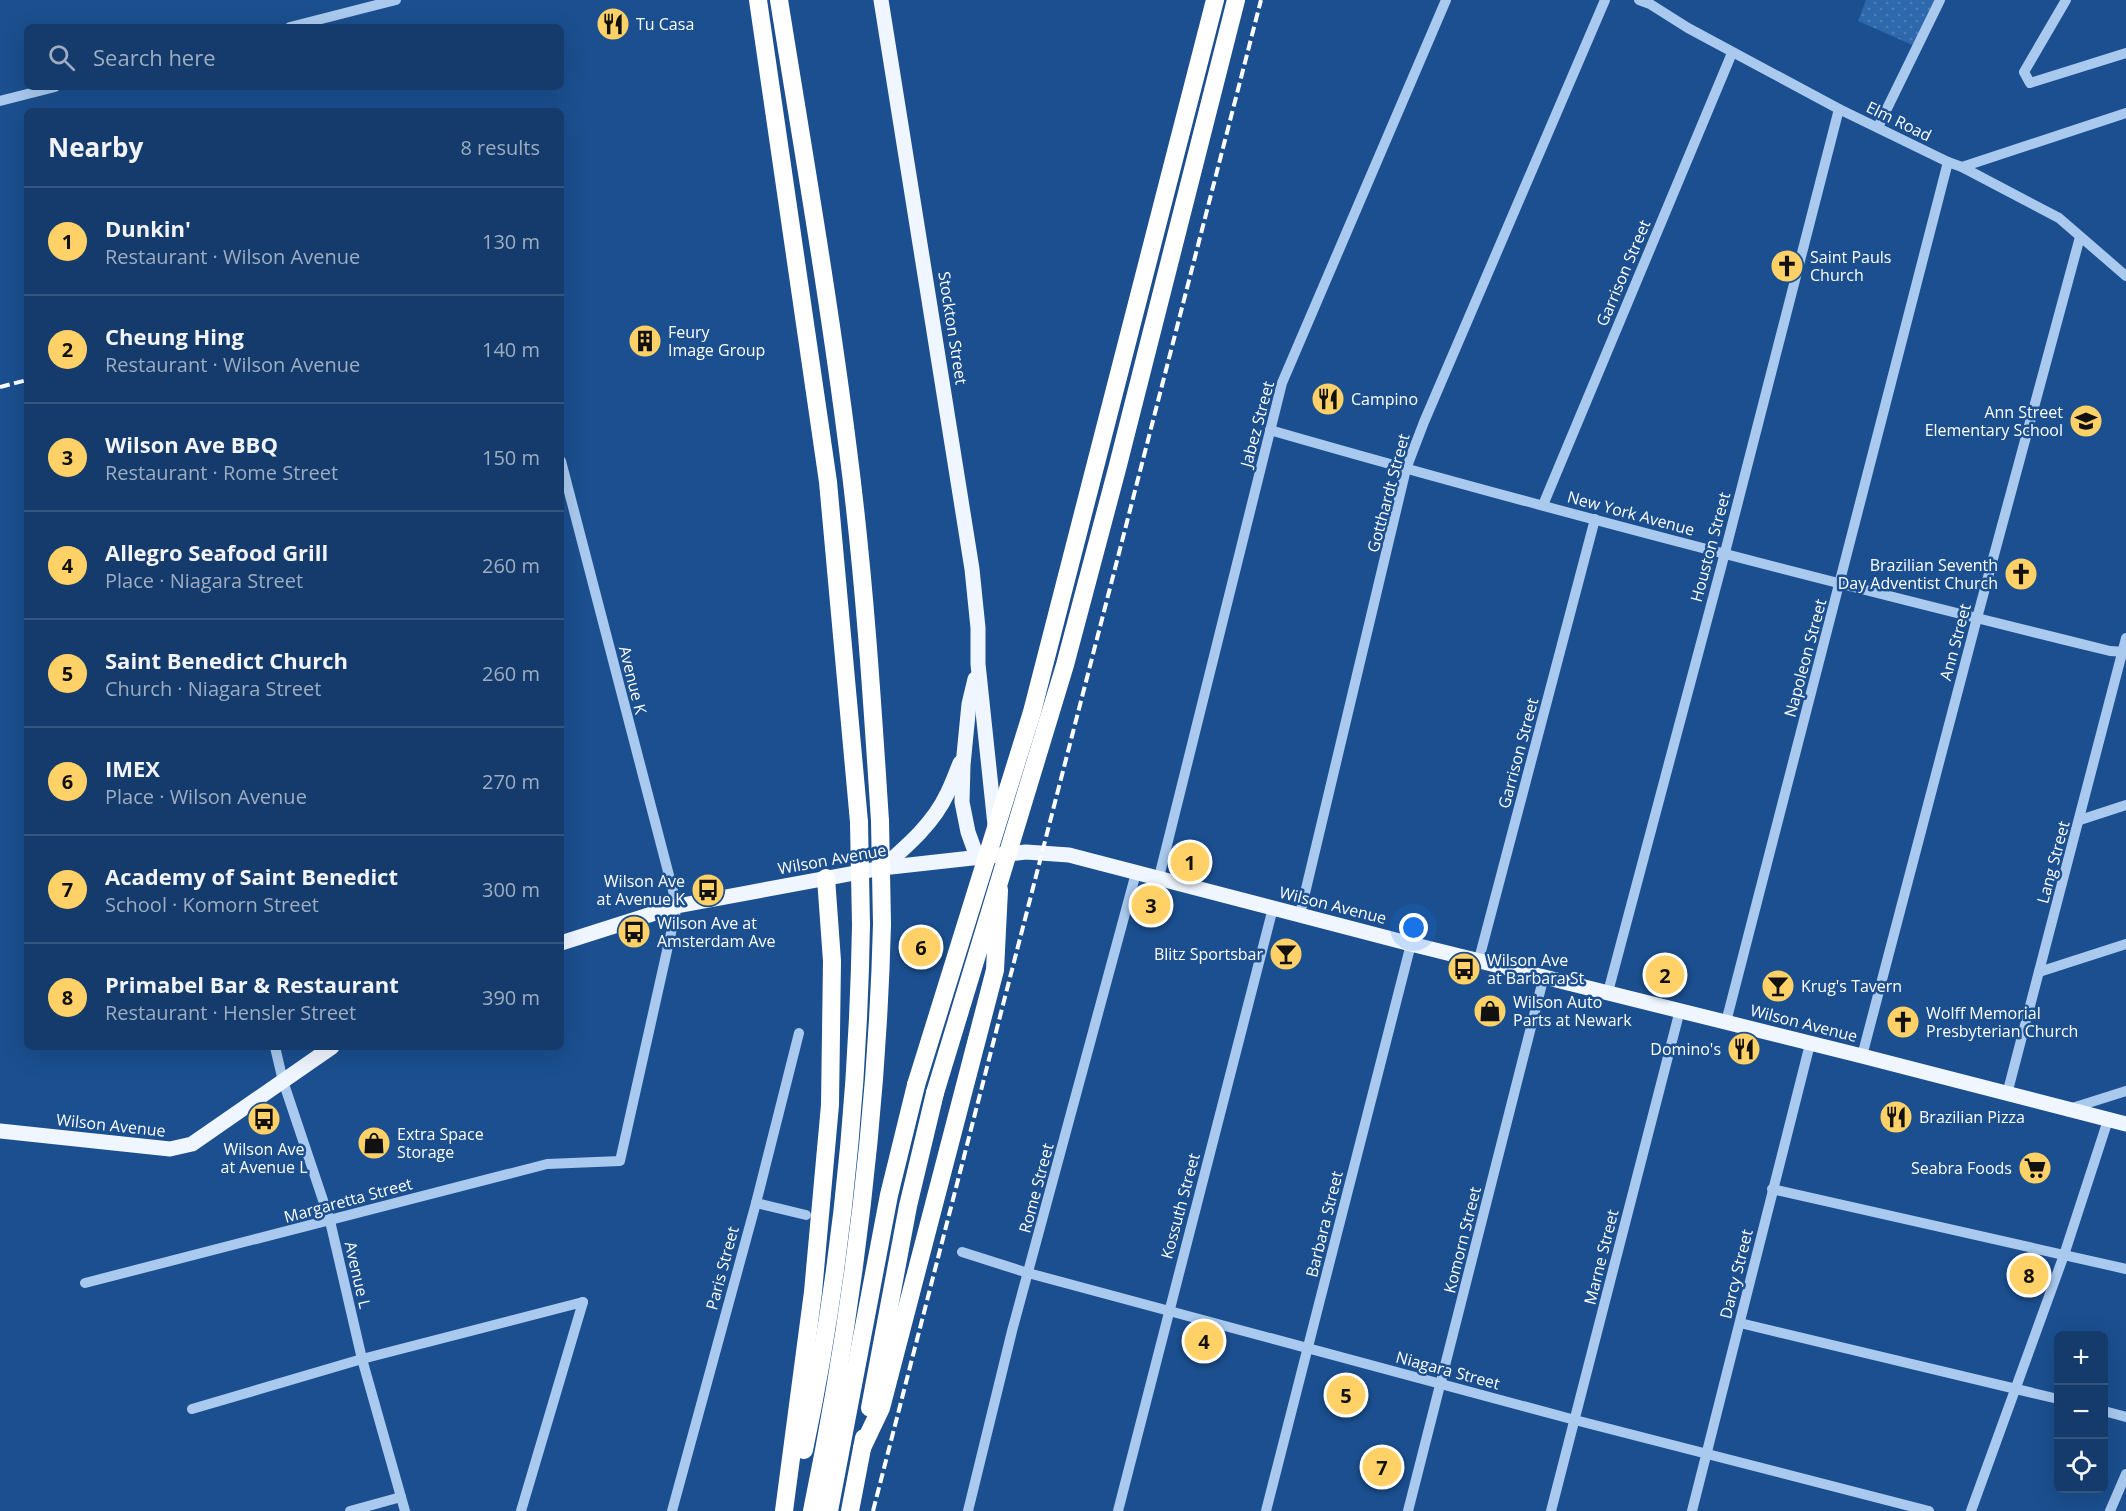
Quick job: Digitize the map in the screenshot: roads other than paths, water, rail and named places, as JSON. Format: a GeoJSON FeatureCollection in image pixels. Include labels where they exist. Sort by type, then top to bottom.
{"type":"FeatureCollection","features":[{"type":"Feature","properties":{"kind":"highway"},"geometry":{"type":"LineString","coordinates":[[758,0],[828,482],[859,822],[861,925],[856,1046],[840,1221],[822,1351],[792,1511]]}},
{"type":"Feature","properties":{"kind":"highway"},"geometry":{"type":"LineString","coordinates":[[779,0],[829,309],[852,484],[871,671],[880,821],[882,924],[877,1048],[863,1201],[842,1355],[812,1511]]}},
{"type":"Feature","properties":{"kind":"highway"},"geometry":{"type":"LineString","coordinates":[[829,1511],[890,1195],[916,1085],[1032,712],[1215,0]]}},
{"type":"Feature","properties":{"kind":"highway"},"geometry":{"type":"LineString","coordinates":[[849,1511],[904,1228],[935,1093],[1065,665],[1118,469],[1236,0]]}},
{"type":"Feature","properties":{"kind":"highway"},"geometry":{"type":"LineString","coordinates":[[862,1448],[881,1408],[994,970],[999,910],[998,855]]}},
{"type":"Feature","properties":{"kind":"highway"},"geometry":{"type":"LineString","coordinates":[[784,1511],[813,1292],[828,1126],[832,991],[826,879]]}},
{"type":"Feature","properties":{"kind":"main road","name":"Stockton Street"},"geometry":{"type":"LineString","coordinates":[[881,0],[972,569],[978,628],[978,664],[998,855]]}},
{"type":"Feature","properties":{"kind":"main road","name":"Stockton Street"},"geometry":{"type":"LineString","coordinates":[[977,857],[968,832],[962,802],[969,704],[978,664]]}},
{"type":"Feature","properties":{"kind":"main road"},"geometry":{"type":"LineString","coordinates":[[882,868],[916,837],[947,795],[965,749]]}},
{"type":"Feature","properties":{"kind":"main road","name":"Wilson Avenue"},"geometry":{"type":"LineString","coordinates":[[564,942],[677,906],[882,868],[1026,852],[1069,855],[1411,944],[1479,959],[2126,1124]]}},
{"type":"Feature","properties":{"kind":"main road","name":"Wilson Avenue"},"geometry":{"type":"LineString","coordinates":[[0,1131],[171,1149],[192,1144],[328,1050]]}},
{"type":"Feature","properties":{"kind":"street"},"geometry":{"type":"LineString","coordinates":[[302,24],[396,0]]}},
{"type":"Feature","properties":{"kind":"street","name":"Jabez Street"},"geometry":{"type":"LineString","coordinates":[[1158,877],[1282,383],[1446,0]]}},
{"type":"Feature","properties":{"kind":"street","name":"Gotthardt Street"},"geometry":{"type":"LineString","coordinates":[[1300,914],[1407,469],[1424,422],[1605,0]]}},
{"type":"Feature","properties":{"kind":"street","name":"Elm Road"},"geometry":{"type":"LineString","coordinates":[[1639,0],[1654,2],[1688,28],[1732,53],[1839,109],[1948,162],[1962,166],[2059,218],[2080,237],[2121,267],[2126,276]]}},
{"type":"Feature","properties":{"kind":"street"},"geometry":{"type":"LineString","coordinates":[[1878,127],[1940,0]]}},
{"type":"Feature","properties":{"kind":"street"},"geometry":{"type":"LineString","coordinates":[[2066,0],[2025,72],[2030,83],[2126,53]]}},
{"type":"Feature","properties":{"kind":"street","name":"Garrison Street"},"geometry":{"type":"LineString","coordinates":[[1543,505],[1732,53]]}},
{"type":"Feature","properties":{"kind":"street"},"geometry":{"type":"LineString","coordinates":[[0,101],[43,90]]}},
{"type":"Feature","properties":{"kind":"street","name":"Houston Street"},"geometry":{"type":"LineString","coordinates":[[1608,992],[1839,109]]}},
{"type":"Feature","properties":{"kind":"street"},"geometry":{"type":"LineString","coordinates":[[1962,166],[2126,113]]}},
{"type":"Feature","properties":{"kind":"street","name":"Napoleon Street"},"geometry":{"type":"LineString","coordinates":[[1726,1022],[1948,162]]}},
{"type":"Feature","properties":{"kind":"street","name":"Ann Street"},"geometry":{"type":"LineString","coordinates":[[1862,1056],[2080,237]]}},
{"type":"Feature","properties":{"kind":"street","name":"New York Avenue"},"geometry":{"type":"LineString","coordinates":[[1270,430],[1407,469],[1724,553],[2110,651],[2124,652]]}},
{"type":"Feature","properties":{"kind":"street","name":"Avenue K"},"geometry":{"type":"LineString","coordinates":[[564,473],[677,906]]}},
{"type":"Feature","properties":{"kind":"street","name":"Garrison Street"},"geometry":{"type":"LineString","coordinates":[[1479,959],[1595,519]]}},
{"type":"Feature","properties":{"kind":"street","name":"Lang Street"},"geometry":{"type":"LineString","coordinates":[[2007,1094],[2126,638]]}},
{"type":"Feature","properties":{"kind":"street"},"geometry":{"type":"LineString","coordinates":[[2080,820],[2126,805]]}},
{"type":"Feature","properties":{"kind":"street","name":"Rome Street"},"geometry":{"type":"LineString","coordinates":[[968,1511],[1028,1273],[1136,873]]}},
{"type":"Feature","properties":{"kind":"street","name":"Margaretta Street"},"geometry":{"type":"LineString","coordinates":[[85,1282],[547,1164],[620,1161],[677,906]]}},
{"type":"Feature","properties":{"kind":"street","name":"Kossuth Street"},"geometry":{"type":"LineString","coordinates":[[1118,1511],[1273,908]]}},
{"type":"Feature","properties":{"kind":"street","name":"Barbara Street"},"geometry":{"type":"LineString","coordinates":[[1266,1511],[1411,944]]}},
{"type":"Feature","properties":{"kind":"street"},"geometry":{"type":"LineString","coordinates":[[2039,972],[2126,944]]}},
{"type":"Feature","properties":{"kind":"street","name":"Komorn Street"},"geometry":{"type":"LineString","coordinates":[[1408,1511],[1544,976]]}},
{"type":"Feature","properties":{"kind":"street","name":"Marne Street"},"geometry":{"type":"LineString","coordinates":[[1551,1511],[1680,1010]]}},
{"type":"Feature","properties":{"kind":"street","name":"Paris Street"},"geometry":{"type":"LineString","coordinates":[[672,1511],[756,1203],[799,1033]]}},
{"type":"Feature","properties":{"kind":"street","name":"Darcy Street"},"geometry":{"type":"LineString","coordinates":[[1692,1511],[1810,1044]]}},
{"type":"Feature","properties":{"kind":"street","name":"Avenue L"},"geometry":{"type":"LineString","coordinates":[[276,1050],[330,1221],[362,1359],[405,1511]]}},
{"type":"Feature","properties":{"kind":"street"},"geometry":{"type":"LineString","coordinates":[[2069,1109],[2126,1091]]}},
{"type":"Feature","properties":{"kind":"street"},"geometry":{"type":"LineString","coordinates":[[1971,1511],[2064,1255],[2108,1120]]}},
{"type":"Feature","properties":{"kind":"street"},"geometry":{"type":"LineString","coordinates":[[1772,1189],[2126,1269]]}},
{"type":"Feature","properties":{"kind":"street"},"geometry":{"type":"LineString","coordinates":[[756,1203],[806,1215]]}},
{"type":"Feature","properties":{"kind":"street","name":"Niagara Street"},"geometry":{"type":"LineString","coordinates":[[962,1252],[1028,1273],[1575,1420],[1929,1511]]}},
{"type":"Feature","properties":{"kind":"street"},"geometry":{"type":"LineString","coordinates":[[192,1409],[362,1359],[583,1302],[521,1511]]}},
{"type":"Feature","properties":{"kind":"street"},"geometry":{"type":"LineString","coordinates":[[1740,1323],[2017,1387],[2054,1398]]}},
{"type":"Feature","properties":{"kind":"street"},"geometry":{"type":"LineString","coordinates":[[2108,1412],[2126,1417]]}},
{"type":"Feature","properties":{"kind":"street"},"geometry":{"type":"LineString","coordinates":[[2110,1511],[2126,1474]]}},
{"type":"Feature","properties":{"kind":"street"},"geometry":{"type":"LineString","coordinates":[[350,1511],[401,1497]]}},
{"type":"Feature","properties":{"kind":"railway"},"geometry":{"type":"LineString","coordinates":[[873,1511],[1261,0]]}},
{"type":"Feature","properties":{"kind":"railway"},"geometry":{"type":"LineString","coordinates":[[0,387],[24,381]]}},
{"type":"Feature","properties":{"kind":"place","name":"Tu Casa"},"geometry":{"type":"Point","coordinates":[613,24]}},
{"type":"Feature","properties":{"kind":"place","name":"Saint Pauls Church"},"geometry":{"type":"Point","coordinates":[1787,266]}},
{"type":"Feature","properties":{"kind":"place","name":"Feury Image Group"},"geometry":{"type":"Point","coordinates":[645,341]}},
{"type":"Feature","properties":{"kind":"place","name":"Campino"},"geometry":{"type":"Point","coordinates":[1328,399]}},
{"type":"Feature","properties":{"kind":"place","name":"Ann Street Elementary School"},"geometry":{"type":"Point","coordinates":[2086,421]}},
{"type":"Feature","properties":{"kind":"place","name":"Brazilian Seventh Day Adventist Church"},"geometry":{"type":"Point","coordinates":[2021,574]}},
{"type":"Feature","properties":{"kind":"place","name":"Dunkin'"},"geometry":{"type":"Point","coordinates":[1190,862]}},
{"type":"Feature","properties":{"kind":"place","name":"Wilson Ave at Avenue K"},"geometry":{"type":"Point","coordinates":[708,890]}},
{"type":"Feature","properties":{"kind":"place","name":"Wilson Ave BBQ"},"geometry":{"type":"Point","coordinates":[1151,905]}},
{"type":"Feature","properties":{"kind":"place","name":"Wilson Ave at Amsterdam Ave"},"geometry":{"type":"Point","coordinates":[634,932]}},
{"type":"Feature","properties":{"kind":"place","name":"IMEX"},"geometry":{"type":"Point","coordinates":[921,947]}},
{"type":"Feature","properties":{"kind":"place","name":"Blitz Sportsbar"},"geometry":{"type":"Point","coordinates":[1286,954]}},
{"type":"Feature","properties":{"kind":"place","name":"Wilson Ave at Barbara St"},"geometry":{"type":"Point","coordinates":[1464,969]}},
{"type":"Feature","properties":{"kind":"place","name":"Cheung Hing"},"geometry":{"type":"Point","coordinates":[1665,975]}},
{"type":"Feature","properties":{"kind":"place","name":"Krug's Tavern"},"geometry":{"type":"Point","coordinates":[1778,986]}},
{"type":"Feature","properties":{"kind":"place","name":"Wilson Auto Parts at Newark"},"geometry":{"type":"Point","coordinates":[1490,1011]}},
{"type":"Feature","properties":{"kind":"place","name":"Wolff Memorial Presbyterian Church"},"geometry":{"type":"Point","coordinates":[1903,1022]}},
{"type":"Feature","properties":{"kind":"place","name":"Domino's"},"geometry":{"type":"Point","coordinates":[1744,1049]}},
{"type":"Feature","properties":{"kind":"place","name":"Brazilian Pizza"},"geometry":{"type":"Point","coordinates":[1896,1117]}},
{"type":"Feature","properties":{"kind":"place","name":"Wilson Ave at Avenue L"},"geometry":{"type":"Point","coordinates":[264,1119]}},
{"type":"Feature","properties":{"kind":"place","name":"Extra Space Storage"},"geometry":{"type":"Point","coordinates":[374,1143]}},
{"type":"Feature","properties":{"kind":"place","name":"Seabra Foods"},"geometry":{"type":"Point","coordinates":[2035,1168]}},
{"type":"Feature","properties":{"kind":"place","name":"Primabel Bar & Restaurant"},"geometry":{"type":"Point","coordinates":[2029,1275]}},
{"type":"Feature","properties":{"kind":"place","name":"Allegro Seafood Grill"},"geometry":{"type":"Point","coordinates":[1204,1341]}},
{"type":"Feature","properties":{"kind":"place","name":"Saint Benedict Church"},"geometry":{"type":"Point","coordinates":[1346,1395]}},
{"type":"Feature","properties":{"kind":"place","name":"Academy of Saint Benedict"},"geometry":{"type":"Point","coordinates":[1382,1467]}}]}
